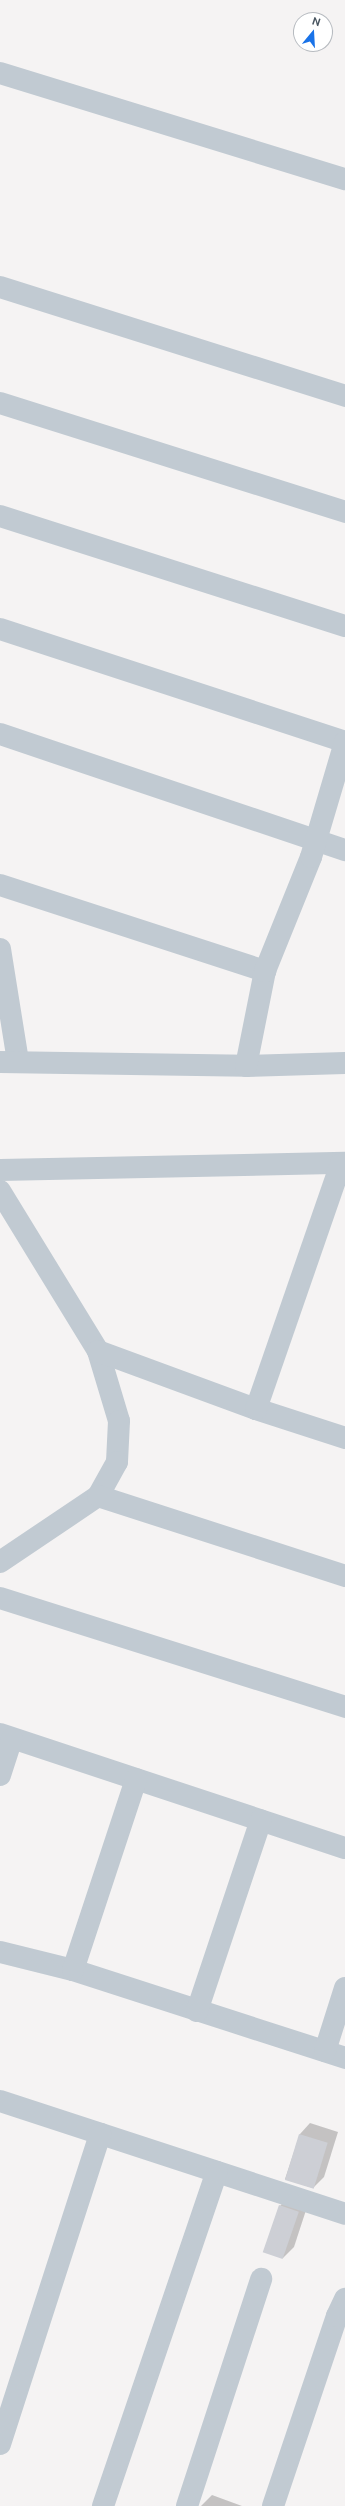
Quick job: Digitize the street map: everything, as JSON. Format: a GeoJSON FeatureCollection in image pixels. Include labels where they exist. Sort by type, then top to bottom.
{"type":"FeatureCollection","features":[{"type":"Feature","properties":{"kind":"street"},"geometry":{"type":"LineString","coordinates":[[0,73],[345,179]]}},
{"type":"Feature","properties":{"kind":"street"},"geometry":{"type":"LineString","coordinates":[[0,287],[345,396]]}},
{"type":"Feature","properties":{"kind":"street"},"geometry":{"type":"LineString","coordinates":[[0,403],[345,512]]}},
{"type":"Feature","properties":{"kind":"street"},"geometry":{"type":"LineString","coordinates":[[0,516],[345,626]]}},
{"type":"Feature","properties":{"kind":"street"},"geometry":{"type":"LineString","coordinates":[[0,629],[345,742],[314,840],[311,857],[265,971],[246,1066]]}},
{"type":"Feature","properties":{"kind":"street"},"geometry":{"type":"LineString","coordinates":[[0,734],[345,850]]}},
{"type":"Feature","properties":{"kind":"street"},"geometry":{"type":"LineString","coordinates":[[0,885],[265,971]]}},
{"type":"Feature","properties":{"kind":"street"},"geometry":{"type":"LineString","coordinates":[[0,950],[9,1062],[246,1066],[345,1063]]}},
{"type":"Feature","properties":{"kind":"street"},"geometry":{"type":"LineString","coordinates":[[0,1170],[343,1163],[256,1409]]}},
{"type":"Feature","properties":{"kind":"street"},"geometry":{"type":"LineString","coordinates":[[0,1191],[98,1351],[119,1421],[117,1462],[98,1496],[0,1562]]}},
{"type":"Feature","properties":{"kind":"street"},"geometry":{"type":"LineString","coordinates":[[98,1351],[256,1409],[345,1438]]}},
{"type":"Feature","properties":{"kind":"street"},"geometry":{"type":"LineString","coordinates":[[98,1496],[345,1576]]}},
{"type":"Feature","properties":{"kind":"street"},"geometry":{"type":"LineString","coordinates":[[0,1598],[345,1707]]}},
{"type":"Feature","properties":{"kind":"street"},"geometry":{"type":"LineString","coordinates":[[0,1775],[6,1736],[345,1848]]}},
{"type":"Feature","properties":{"kind":"street"},"geometry":{"type":"LineString","coordinates":[[73,1970],[136,1779]]}},
{"type":"Feature","properties":{"kind":"street"},"geometry":{"type":"LineString","coordinates":[[197,2011],[260,1820]]}},
{"type":"Feature","properties":{"kind":"street"},"geometry":{"type":"LineString","coordinates":[[0,1952],[73,1970],[335,2055],[345,1988]]}},
{"type":"Feature","properties":{"kind":"street"},"geometry":{"type":"LineString","coordinates":[[0,2101],[345,2214]]}},
{"type":"Feature","properties":{"kind":"street"},"geometry":{"type":"LineString","coordinates":[[0,2444],[100,2134]]}},
{"type":"Feature","properties":{"kind":"street"},"geometry":{"type":"LineString","coordinates":[[103,2506],[217,2172]]}},
{"type":"Feature","properties":{"kind":"street"},"geometry":{"type":"LineString","coordinates":[[187,2506],[261,2279]]}},
{"type":"Feature","properties":{"kind":"street"},"geometry":{"type":"LineString","coordinates":[[273,2506],[337,2316],[345,2299]]}},
{"type":"Feature","properties":{"kind":"building"},"geometry":{"type":"Polygon","coordinates":[[[299,2134],[328,2143],[314,2189],[285,2180],[299,2134]]]}},
{"type":"Feature","properties":{"kind":"building"},"geometry":{"type":"Polygon","coordinates":[[[279,2205],[299,2212],[283,2259],[263,2252],[279,2205]]]}}]}
